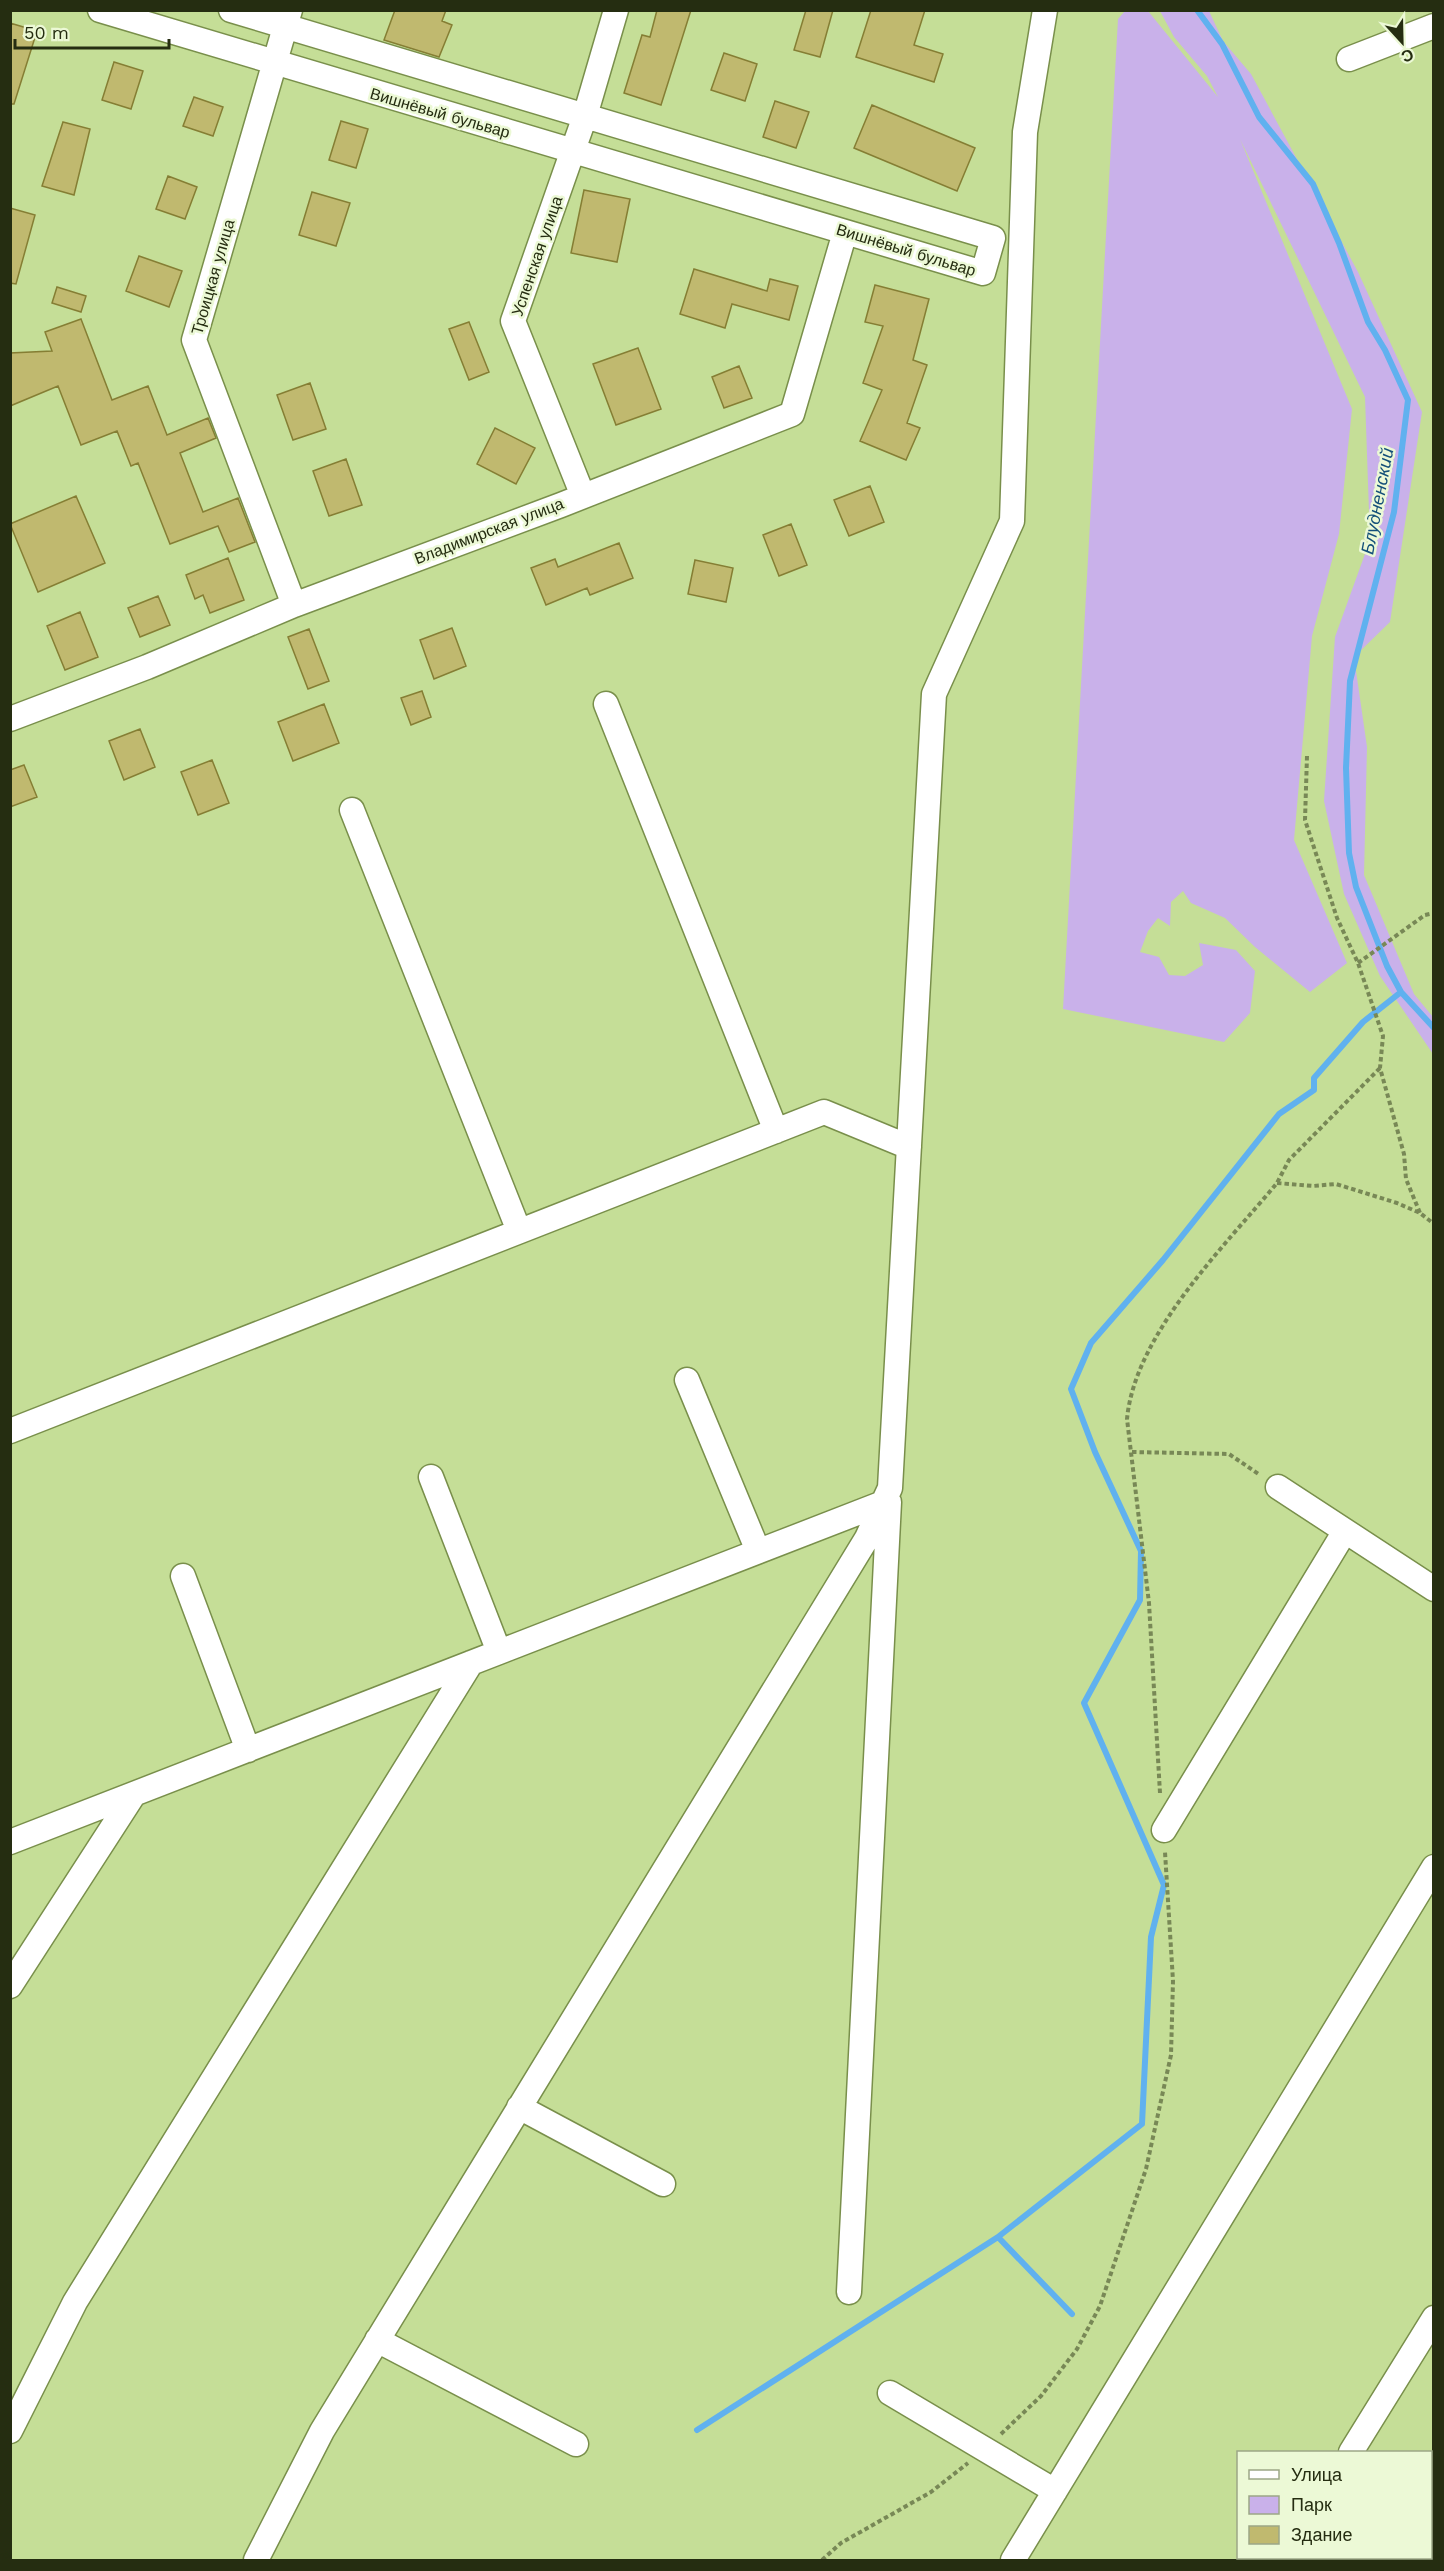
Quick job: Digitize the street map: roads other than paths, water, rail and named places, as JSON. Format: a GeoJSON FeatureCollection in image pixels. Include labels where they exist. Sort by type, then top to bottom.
{"type":"FeatureCollection","features":[{"type":"Feature","properties":{"kind":"street","name":"Вишнёвый бульвар"},"geometry":{"type":"LineString","coordinates":[[100,10],[274,64],[983,273],[993,238],[585,116],[287,19],[231,10]]}},
{"type":"Feature","properties":{"kind":"street","name":"Успенская улица"},"geometry":{"type":"LineString","coordinates":[[583,496],[513,321],[585,116],[616,10]]}},
{"type":"Feature","properties":{"kind":"street"},"geometry":{"type":"LineString","coordinates":[[849,2292],[886,1495],[909,1147],[934,694],[1012,521],[1025,132],[1045,10]]}},
{"type":"Feature","properties":{"kind":"street","name":"Троицкая улица"},"geometry":{"type":"LineString","coordinates":[[287,19],[195,340],[294,605]]}},
{"type":"Feature","properties":{"kind":"street"},"geometry":{"type":"LineString","coordinates":[[1349,60],[1434,26]]}},
{"type":"Feature","properties":{"kind":"street","name":"Владимирская улица"},"geometry":{"type":"LineString","coordinates":[[12,716],[147,667],[294,605],[792,414],[845,232]]}},
{"type":"Feature","properties":{"kind":"street"},"geometry":{"type":"LineString","coordinates":[[606,704],[776,1131]]}},
{"type":"Feature","properties":{"kind":"street"},"geometry":{"type":"LineString","coordinates":[[352,810],[519,1231]]}},
{"type":"Feature","properties":{"kind":"street"},"geometry":{"type":"LineString","coordinates":[[10,1431],[824,1112],[909,1147]]}},
{"type":"Feature","properties":{"kind":"street"},"geometry":{"type":"LineString","coordinates":[[687,1380],[758,1551]]}},
{"type":"Feature","properties":{"kind":"street"},"geometry":{"type":"LineString","coordinates":[[431,1477],[499,1652]]}},
{"type":"Feature","properties":{"kind":"street"},"geometry":{"type":"LineString","coordinates":[[1278,1487],[1434,1589]]}},
{"type":"Feature","properties":{"kind":"street"},"geometry":{"type":"LineString","coordinates":[[10,1842],[758,1551],[886,1495]]}},
{"type":"Feature","properties":{"kind":"street"},"geometry":{"type":"LineString","coordinates":[[256,2560],[322,2431],[867,1538],[886,1495]]}},
{"type":"Feature","properties":{"kind":"street"},"geometry":{"type":"LineString","coordinates":[[1164,1830],[1345,1531]]}},
{"type":"Feature","properties":{"kind":"street"},"geometry":{"type":"LineString","coordinates":[[183,1576],[248,1750]]}},
{"type":"Feature","properties":{"kind":"street"},"geometry":{"type":"LineString","coordinates":[[10,2431],[75,2302],[471,1663]]}},
{"type":"Feature","properties":{"kind":"street"},"geometry":{"type":"LineString","coordinates":[[10,1986],[134,1794]]}},
{"type":"Feature","properties":{"kind":"street"},"geometry":{"type":"LineString","coordinates":[[1013,2560],[1434,1867]]}},
{"type":"Feature","properties":{"kind":"street"},"geometry":{"type":"LineString","coordinates":[[519,2107],[663,2184]]}},
{"type":"Feature","properties":{"kind":"street"},"geometry":{"type":"LineString","coordinates":[[1353,2451],[1434,2318]]}},
{"type":"Feature","properties":{"kind":"street"},"geometry":{"type":"LineString","coordinates":[[377,2340],[576,2444]]}},
{"type":"Feature","properties":{"kind":"street"},"geometry":{"type":"LineString","coordinates":[[890,2393],[1055,2491]]}},
{"type":"Feature","properties":{"kind":"waterway","name":"Блудненский"},"geometry":{"type":"LineString","coordinates":[[1197,10],[1222,44],[1259,117],[1313,184],[1339,243],[1368,322],[1385,350],[1408,400],[1394,512],[1350,681],[1346,768],[1349,853],[1356,887],[1387,966],[1401,992],[1434,1028]]}},
{"type":"Feature","properties":{"kind":"waterway"},"geometry":{"type":"LineString","coordinates":[[1072,2314],[998,2237],[1142,2124],[1151,1937],[1164,1885],[1084,1703],[1140,1600],[1141,1551],[1095,1452],[1071,1389],[1091,1343],[1163,1260],[1279,1114],[1314,1090],[1314,1078],[1363,1022],[1401,992]]}},
{"type":"Feature","properties":{"kind":"waterway"},"geometry":{"type":"LineString","coordinates":[[697,2430],[998,2237]]}}]}
